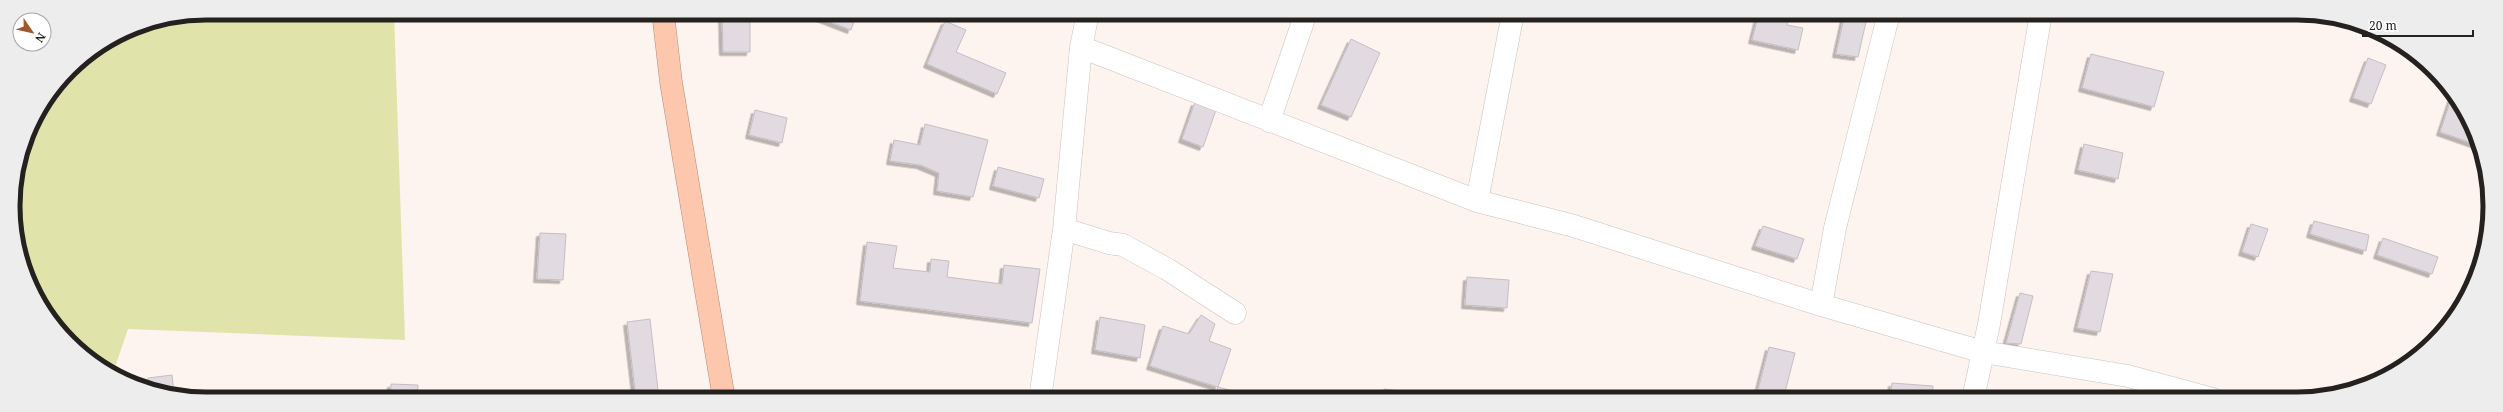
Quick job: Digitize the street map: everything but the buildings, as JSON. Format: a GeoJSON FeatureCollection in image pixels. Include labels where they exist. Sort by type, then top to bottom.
{"type":"FeatureCollection","features":[{"type":"Feature","properties":{"kind":"highway"},"geometry":{"type":"LineString","coordinates":[[664,20],[671,82],[723,392]]}},
{"type":"Feature","properties":{"kind":"street"},"geometry":{"type":"LineString","coordinates":[[1041,392],[1064,229],[1080,47],[1086,20]]}},
{"type":"Feature","properties":{"kind":"street"},"geometry":{"type":"LineString","coordinates":[[1269,122],[1304,20]]}},
{"type":"Feature","properties":{"kind":"street"},"geometry":{"type":"LineString","coordinates":[[1477,201],[1511,20]]}},
{"type":"Feature","properties":{"kind":"street"},"geometry":{"type":"LineString","coordinates":[[1821,305],[1835,228],[1887,20]]}},
{"type":"Feature","properties":{"kind":"street"},"geometry":{"type":"LineString","coordinates":[[1974,392],[1983,352],[2040,20]]}},
{"type":"Feature","properties":{"kind":"street"},"geometry":{"type":"LineString","coordinates":[[1080,47],[1269,122],[1477,201],[1574,226],[1821,305],[1983,352],[2128,376],[2187,392]]}},
{"type":"Feature","properties":{"kind":"street"},"geometry":{"type":"LineString","coordinates":[[1064,229],[1109,243],[1124,245],[1167,269],[1235,313]]}},
{"type":"Feature","properties":{"kind":"green space"},"geometry":{"type":"Polygon","coordinates":[[[194,20],[394,20],[405,340],[128,329],[115,368],[83,346],[58,319],[39,288],[26,254],[20,218],[20,194],[26,158],[39,124],[51,103],[66,83],[83,66],[103,51],[135,34],[158,26],[194,20]]]}}]}
